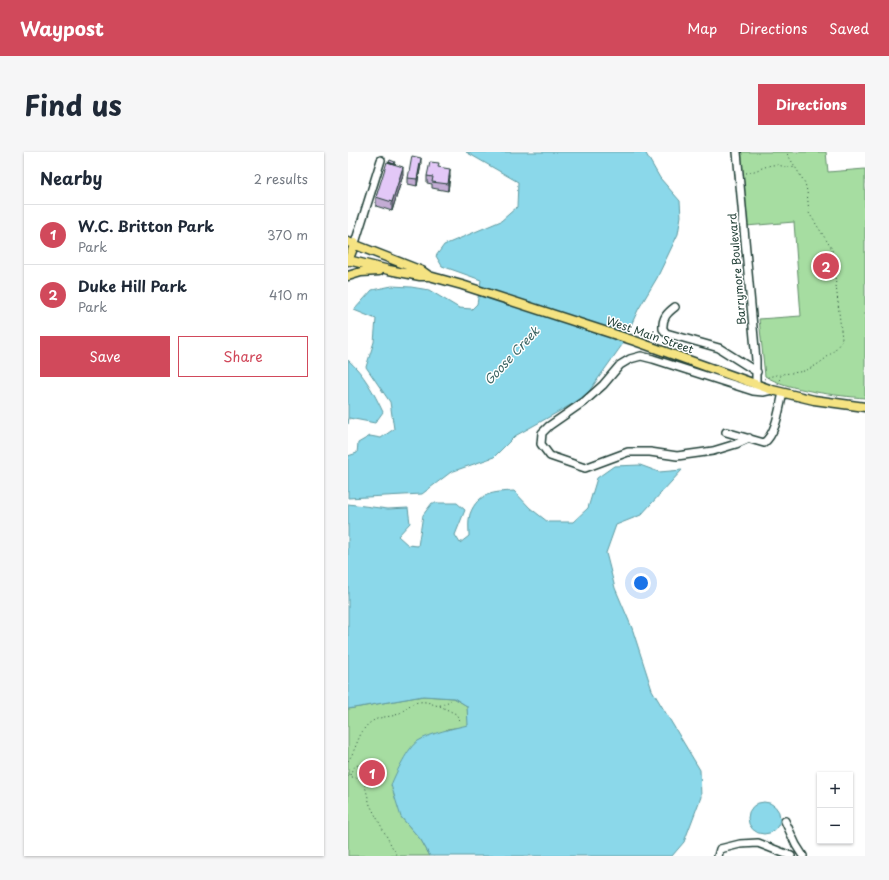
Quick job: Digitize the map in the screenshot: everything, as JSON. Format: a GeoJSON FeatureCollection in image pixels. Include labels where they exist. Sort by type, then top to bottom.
{"type":"FeatureCollection","features":[{"type":"Feature","properties":{"kind":"main road"},"geometry":{"type":"LineString","coordinates":[[348,260],[351,242]]}},
{"type":"Feature","properties":{"kind":"main road","name":"West Main Street"},"geometry":{"type":"LineString","coordinates":[[351,242],[422,271],[428,276]]}},
{"type":"Feature","properties":{"kind":"main road","name":"West Main Street"},"geometry":{"type":"LineString","coordinates":[[348,260],[389,270],[420,276],[428,276],[462,285],[762,381],[772,390],[814,400],[865,407]]}},
{"type":"Feature","properties":{"kind":"main road"},"geometry":{"type":"LineString","coordinates":[[348,276],[372,271],[389,270]]}},
{"type":"Feature","properties":{"kind":"street","name":"Barrymore Boulevard"},"geometry":{"type":"LineString","coordinates":[[737,152],[757,372],[762,381]]}},
{"type":"Feature","properties":{"kind":"street"},"geometry":{"type":"LineString","coordinates":[[351,242],[381,160]]}},
{"type":"Feature","properties":{"kind":"street"},"geometry":{"type":"LineString","coordinates":[[675,307],[666,314],[663,320],[663,329],[666,333],[719,348],[757,372]]}},
{"type":"Feature","properties":{"kind":"street"},"geometry":{"type":"LineString","coordinates":[[749,438],[736,444],[713,451],[677,456],[650,452],[628,452],[585,468],[550,456],[542,444],[542,433],[548,426],[585,401],[603,385],[620,365],[630,359],[641,356],[753,391],[762,392],[772,390]]}},
{"type":"Feature","properties":{"kind":"street"},"geometry":{"type":"LineString","coordinates":[[726,432],[764,443],[769,438],[774,426],[783,393]]}},
{"type":"Feature","properties":{"kind":"street"},"geometry":{"type":"LineString","coordinates":[[785,821],[803,856]]}},
{"type":"Feature","properties":{"kind":"street"},"geometry":{"type":"LineString","coordinates":[[718,856],[720,848],[740,844],[758,843],[791,856]]}},
{"type":"Feature","properties":{"kind":"path"},"geometry":{"type":"LineString","coordinates":[[762,381],[809,369],[831,354],[842,338],[832,249],[809,213],[808,191],[805,183],[786,152]]}},
{"type":"Feature","properties":{"kind":"path"},"geometry":{"type":"LineString","coordinates":[[739,173],[752,172],[774,165],[790,168],[796,167]]}},
{"type":"Feature","properties":{"kind":"path"},"geometry":{"type":"LineString","coordinates":[[778,384],[781,375]]}},
{"type":"Feature","properties":{"kind":"path"},"geometry":{"type":"LineString","coordinates":[[762,381],[768,380]]}},
{"type":"Feature","properties":{"kind":"path"},"geometry":{"type":"LineString","coordinates":[[439,706],[451,700]]}},
{"type":"Feature","properties":{"kind":"path"},"geometry":{"type":"LineString","coordinates":[[348,762],[352,756],[361,731],[368,724],[380,718],[390,717],[400,713],[412,703],[429,703],[439,706],[456,714],[461,722]]}},
{"type":"Feature","properties":{"kind":"path"},"geometry":{"type":"LineString","coordinates":[[372,765],[357,765],[353,768],[349,776],[360,779],[365,784],[370,805],[397,856]]}},
{"type":"Feature","properties":{"kind":"green space"},"geometry":{"type":"Polygon","coordinates":[[[739,152],[826,152],[828,172],[865,169],[865,398],[841,396],[799,389],[765,376],[759,319],[801,316],[794,222],[746,226],[739,152]]]}},
{"type":"Feature","properties":{"kind":"green space"},"geometry":{"type":"Polygon","coordinates":[[[423,696],[454,698],[467,706],[469,726],[447,729],[401,817],[421,840],[430,856],[348,856],[348,709],[423,696]]]}},
{"type":"Feature","properties":{"kind":"water","name":"Goose Creek"},"geometry":{"type":"Polygon","coordinates":[[[466,152],[645,152],[660,178],[680,201],[681,216],[678,234],[657,278],[638,310],[622,345],[585,397],[515,436],[494,457],[451,472],[422,494],[348,498],[348,456],[357,453],[358,443],[370,436],[381,438],[394,429],[390,402],[366,367],[374,342],[376,319],[354,310],[372,290],[392,286],[429,290],[459,308],[472,309],[477,304],[481,280],[442,266],[436,256],[444,245],[501,221],[517,207],[518,182],[466,152]]]}},
{"type":"Feature","properties":{"kind":"water"},"geometry":{"type":"Polygon","coordinates":[[[348,360],[364,378],[383,412],[375,423],[349,418],[348,424],[348,360]]]}},
{"type":"Feature","properties":{"kind":"water"},"geometry":{"type":"Polygon","coordinates":[[[640,465],[659,472],[682,470],[641,515],[616,525],[606,553],[615,588],[632,628],[652,690],[700,770],[701,797],[684,842],[672,856],[430,856],[421,840],[401,817],[391,785],[406,754],[414,744],[423,738],[436,733],[468,725],[467,706],[454,698],[423,696],[348,709],[348,504],[388,509],[408,508],[410,523],[398,536],[408,545],[418,546],[423,515],[432,503],[457,503],[465,510],[455,535],[460,543],[469,536],[469,516],[473,507],[482,497],[494,493],[514,491],[530,508],[548,522],[573,522],[588,508],[597,478],[614,466],[640,465]]]}},
{"type":"Feature","properties":{"kind":"water"},"geometry":{"type":"Polygon","coordinates":[[[761,802],[767,802],[776,806],[780,818],[776,830],[767,834],[761,834],[752,830],[748,821],[748,815],[752,806],[761,802]]]}},
{"type":"Feature","properties":{"kind":"building"},"geometry":{"type":"Polygon","coordinates":[[[412,156],[421,158],[417,179],[408,178],[412,156]]]}},
{"type":"Feature","properties":{"kind":"building"},"geometry":{"type":"Polygon","coordinates":[[[390,160],[395,162],[394,164],[389,162],[390,160]]]}},
{"type":"Feature","properties":{"kind":"building"},"geometry":{"type":"Polygon","coordinates":[[[387,162],[403,167],[392,202],[376,197],[387,162]]]}},
{"type":"Feature","properties":{"kind":"building"},"geometry":{"type":"Polygon","coordinates":[[[430,162],[439,163],[438,167],[450,169],[448,184],[432,182],[433,177],[427,176],[430,162]]]}},
{"type":"Feature","properties":{"kind":"place","name":"Duke Hill Park"},"geometry":{"type":"Point","coordinates":[826,266]}},
{"type":"Feature","properties":{"kind":"place","name":"W.C. Britton Park"},"geometry":{"type":"Point","coordinates":[372,773]}}]}
